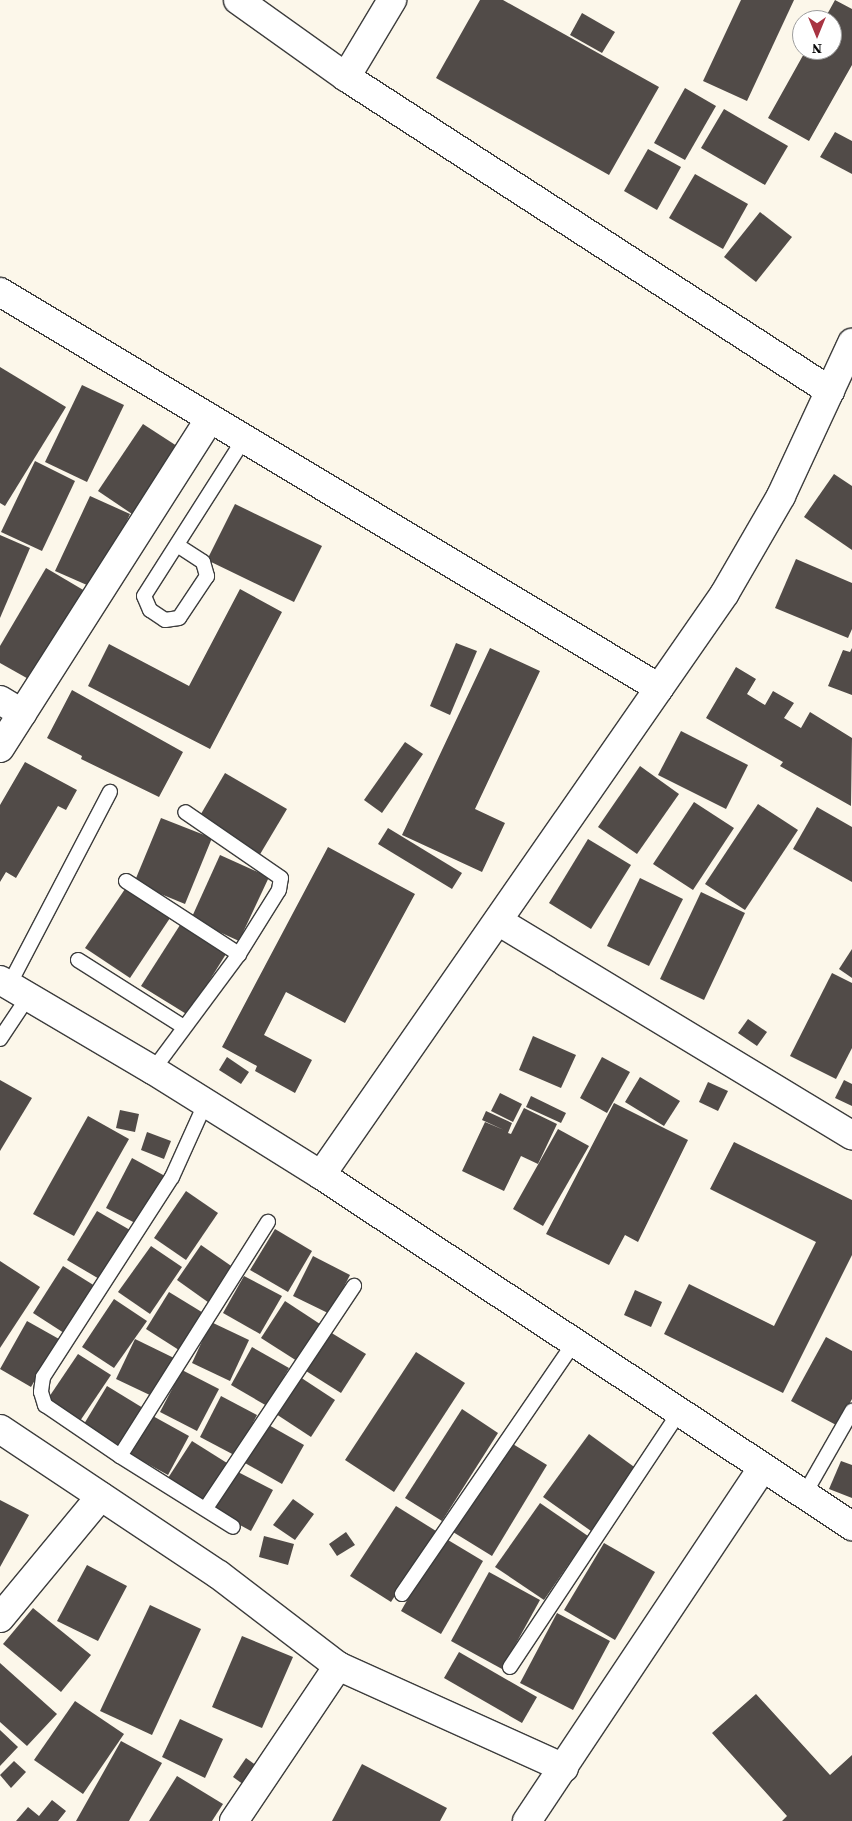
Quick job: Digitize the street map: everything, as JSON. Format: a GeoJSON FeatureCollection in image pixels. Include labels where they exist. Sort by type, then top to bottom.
{"type":"FeatureCollection","features":[{"type":"Feature","properties":{"kind":"street"},"geometry":{"type":"LineString","coordinates":[[238,0],[346,77],[830,391]]}},
{"type":"Feature","properties":{"kind":"street"},"geometry":{"type":"LineString","coordinates":[[346,77],[392,0]]}},
{"type":"Feature","properties":{"kind":"street"},"geometry":{"type":"LineString","coordinates":[[0,292],[659,688]]}},
{"type":"Feature","properties":{"kind":"street"},"geometry":{"type":"LineString","coordinates":[[322,1175],[725,592],[776,504],[852,343]]}},
{"type":"Feature","properties":{"kind":"street"},"geometry":{"type":"LineString","coordinates":[[0,748],[11,706],[210,418]]}},
{"type":"Feature","properties":{"kind":"street"},"geometry":{"type":"LineString","coordinates":[[498,921],[852,1135]]}},
{"type":"Feature","properties":{"kind":"street"},"geometry":{"type":"LineString","coordinates":[[12,987],[153,1070],[322,1175],[573,1344],[852,1526]]}},
{"type":"Feature","properties":{"kind":"street"},"geometry":{"type":"LineString","coordinates":[[0,1429],[220,1575],[338,1666],[564,1768]]}},
{"type":"Feature","properties":{"kind":"street"},"geometry":{"type":"LineString","coordinates":[[527,1821],[762,1468]]}},
{"type":"Feature","properties":{"kind":"street"},"geometry":{"type":"LineString","coordinates":[[0,1618],[101,1496]]}},
{"type":"Feature","properties":{"kind":"street"},"geometry":{"type":"LineString","coordinates":[[234,1821],[338,1666]]}},
{"type":"Feature","properties":{"kind":"lane"},"geometry":{"type":"LineString","coordinates":[[177,545],[203,562],[207,576],[179,618],[166,620],[150,610],[144,596],[244,439]]}},
{"type":"Feature","properties":{"kind":"lane"},"geometry":{"type":"LineString","coordinates":[[0,1039],[12,987],[110,792]]}},
{"type":"Feature","properties":{"kind":"lane"},"geometry":{"type":"LineString","coordinates":[[153,1070],[239,954],[279,890],[281,878],[185,812]]}},
{"type":"Feature","properties":{"kind":"lane"},"geometry":{"type":"LineString","coordinates":[[126,881],[239,954]]}},
{"type":"Feature","properties":{"kind":"lane"},"geometry":{"type":"LineString","coordinates":[[78,960],[184,1027]]}},
{"type":"Feature","properties":{"kind":"lane"},"geometry":{"type":"LineString","coordinates":[[205,1104],[172,1177],[43,1377],[41,1392],[46,1405],[120,1456],[206,1508],[233,1527]]}},
{"type":"Feature","properties":{"kind":"lane"},"geometry":{"type":"LineString","coordinates":[[120,1456],[268,1222]]}},
{"type":"Feature","properties":{"kind":"lane"},"geometry":{"type":"LineString","coordinates":[[206,1508],[354,1286]]}},
{"type":"Feature","properties":{"kind":"lane"},"geometry":{"type":"LineString","coordinates":[[402,1594],[573,1344]]}},
{"type":"Feature","properties":{"kind":"lane"},"geometry":{"type":"LineString","coordinates":[[804,1495],[852,1411]]}},
{"type":"Feature","properties":{"kind":"lane"},"geometry":{"type":"LineString","coordinates":[[510,1667],[679,1413]]}},
{"type":"Feature","properties":{"kind":"building"},"geometry":{"type":"Polygon","coordinates":[[[480,0],[503,0],[659,87],[609,175],[436,78],[480,0]]]}},
{"type":"Feature","properties":{"kind":"building"},"geometry":{"type":"Polygon","coordinates":[[[741,0],[794,0],[747,101],[703,81],[741,0]]]}},
{"type":"Feature","properties":{"kind":"building"},"geometry":{"type":"Polygon","coordinates":[[[835,0],[852,9],[852,65],[809,141],[768,118],[800,60],[842,60],[842,10],[830,10],[835,0]]]}},
{"type":"Feature","properties":{"kind":"building"},"geometry":{"type":"Polygon","coordinates":[[[582,13],[615,32],[602,53],[570,35],[582,13]]]}},
{"type":"Feature","properties":{"kind":"building"},"geometry":{"type":"Polygon","coordinates":[[[685,88],[716,106],[685,160],[654,143],[685,88]]]}},
{"type":"Feature","properties":{"kind":"building"},"geometry":{"type":"Polygon","coordinates":[[[724,109],[788,146],[765,185],[701,148],[724,109]]]}},
{"type":"Feature","properties":{"kind":"building"},"geometry":{"type":"Polygon","coordinates":[[[835,132],[852,141],[852,174],[820,157],[835,132]]]}},
{"type":"Feature","properties":{"kind":"building"},"geometry":{"type":"Polygon","coordinates":[[[648,149],[681,167],[657,210],[624,191],[648,149]]]}},
{"type":"Feature","properties":{"kind":"building"},"geometry":{"type":"Polygon","coordinates":[[[695,174],[748,204],[723,249],[669,218],[695,174]]]}},
{"type":"Feature","properties":{"kind":"building"},"geometry":{"type":"Polygon","coordinates":[[[760,212],[792,237],[756,282],[724,257],[760,212]]]}},
{"type":"Feature","properties":{"kind":"building"},"geometry":{"type":"Polygon","coordinates":[[[0,367],[66,407],[5,506],[0,503],[0,367]]]}},
{"type":"Feature","properties":{"kind":"building"},"geometry":{"type":"Polygon","coordinates":[[[82,385],[124,405],[87,482],[45,462],[82,385]]]}},
{"type":"Feature","properties":{"kind":"building"},"geometry":{"type":"Polygon","coordinates":[[[143,424],[180,448],[135,516],[98,491],[143,424]]]}},
{"type":"Feature","properties":{"kind":"building"},"geometry":{"type":"Polygon","coordinates":[[[35,461],[75,481],[42,551],[1,532],[35,461]]]}},
{"type":"Feature","properties":{"kind":"building"},"geometry":{"type":"Polygon","coordinates":[[[834,474],[852,486],[852,550],[804,517],[834,474]]]}},
{"type":"Feature","properties":{"kind":"building"},"geometry":{"type":"Polygon","coordinates":[[[90,496],[130,514],[96,589],[55,571],[90,496]]]}},
{"type":"Feature","properties":{"kind":"building"},"geometry":{"type":"Polygon","coordinates":[[[235,504],[322,546],[294,602],[207,560],[235,504]]]}},
{"type":"Feature","properties":{"kind":"building"},"geometry":{"type":"Polygon","coordinates":[[[0,535],[30,548],[0,618],[0,535]]]}},
{"type":"Feature","properties":{"kind":"building"},"geometry":{"type":"Polygon","coordinates":[[[796,559],[852,583],[852,629],[848,638],[775,608],[796,559]]]}},
{"type":"Feature","properties":{"kind":"building"},"geometry":{"type":"Polygon","coordinates":[[[46,568],[85,591],[32,681],[0,663],[0,646],[46,568]]]}},
{"type":"Feature","properties":{"kind":"building"},"geometry":{"type":"Polygon","coordinates":[[[240,589],[282,612],[210,749],[88,686],[109,644],[189,686],[240,589]]]}},
{"type":"Feature","properties":{"kind":"building"},"geometry":{"type":"Polygon","coordinates":[[[456,643],[477,651],[450,715],[430,706],[456,643]]]}},
{"type":"Feature","properties":{"kind":"building"},"geometry":{"type":"Polygon","coordinates":[[[490,648],[540,671],[475,809],[505,823],[482,872],[402,835],[490,648]]]}},
{"type":"Feature","properties":{"kind":"building"},"geometry":{"type":"Polygon","coordinates":[[[852,648],[852,695],[828,686],[843,650],[850,652],[852,648]]]}},
{"type":"Feature","properties":{"kind":"building"},"geometry":{"type":"Polygon","coordinates":[[[736,667],[756,679],[747,694],[765,705],[773,691],[794,703],[784,718],[801,728],[810,712],[852,738],[851,806],[780,766],[783,762],[706,718],[736,667]]]}},
{"type":"Feature","properties":{"kind":"building"},"geometry":{"type":"Polygon","coordinates":[[[72,690],[183,752],[159,797],[81,759],[82,756],[47,738],[72,690]]]}},
{"type":"Feature","properties":{"kind":"building"},"geometry":{"type":"Polygon","coordinates":[[[681,731],[748,765],[726,809],[658,775],[681,731]]]}},
{"type":"Feature","properties":{"kind":"building"},"geometry":{"type":"Polygon","coordinates":[[[405,742],[423,754],[382,813],[364,800],[405,742]]]}},
{"type":"Feature","properties":{"kind":"building"},"geometry":{"type":"Polygon","coordinates":[[[25,762],[77,790],[66,810],[58,806],[16,878],[6,872],[0,882],[0,805],[25,762]]]}},
{"type":"Feature","properties":{"kind":"building"},"geometry":{"type":"Polygon","coordinates":[[[640,766],[679,794],[637,854],[598,827],[640,766]]]}},
{"type":"Feature","properties":{"kind":"building"},"geometry":{"type":"Polygon","coordinates":[[[225,773],[287,809],[259,856],[198,819],[225,773]]]}},
{"type":"Feature","properties":{"kind":"building"},"geometry":{"type":"Polygon","coordinates":[[[694,802],[734,828],[693,890],[653,864],[694,802]]]}},
{"type":"Feature","properties":{"kind":"building"},"geometry":{"type":"Polygon","coordinates":[[[758,804],[798,830],[745,910],[705,884],[758,804]]]}},
{"type":"Feature","properties":{"kind":"building"},"geometry":{"type":"Polygon","coordinates":[[[817,807],[852,827],[852,882],[793,849],[817,807]]]}},
{"type":"Feature","properties":{"kind":"building"},"geometry":{"type":"Polygon","coordinates":[[[161,818],[212,838],[185,904],[134,883],[161,818]]]}},
{"type":"Feature","properties":{"kind":"building"},"geometry":{"type":"Polygon","coordinates":[[[388,828],[462,873],[452,889],[378,844],[388,828]]]}},
{"type":"Feature","properties":{"kind":"building"},"geometry":{"type":"Polygon","coordinates":[[[588,839],[631,865],[591,929],[549,903],[588,839]]]}},
{"type":"Feature","properties":{"kind":"building"},"geometry":{"type":"Polygon","coordinates":[[[328,847],[415,894],[345,1023],[286,992],[264,1035],[312,1060],[295,1093],[255,1071],[257,1066],[222,1047],[328,847]]]}},
{"type":"Feature","properties":{"kind":"building"},"geometry":{"type":"Polygon","coordinates":[[[220,855],[269,877],[239,941],[191,919],[220,855]]]}},
{"type":"Feature","properties":{"kind":"building"},"geometry":{"type":"Polygon","coordinates":[[[640,878],[683,899],[649,966],[607,946],[640,878]]]}},
{"type":"Feature","properties":{"kind":"building"},"geometry":{"type":"Polygon","coordinates":[[[125,889],[170,918],[130,978],[85,948],[125,889]]]}},
{"type":"Feature","properties":{"kind":"building"},"geometry":{"type":"Polygon","coordinates":[[[701,892],[745,913],[704,1000],[660,979],[701,892]]]}},
{"type":"Feature","properties":{"kind":"building"},"geometry":{"type":"Polygon","coordinates":[[[180,925],[226,954],[188,1015],[141,986],[180,925]]]}},
{"type":"Feature","properties":{"kind":"building"},"geometry":{"type":"Polygon","coordinates":[[[852,949],[852,978],[839,969],[852,949]]]}},
{"type":"Feature","properties":{"kind":"building"},"geometry":{"type":"Polygon","coordinates":[[[832,973],[852,983],[852,1048],[836,1079],[790,1056],[832,973]]]}},
{"type":"Feature","properties":{"kind":"building"},"geometry":{"type":"Polygon","coordinates":[[[748,1019],[767,1032],[757,1046],[738,1033],[748,1019]]]}},
{"type":"Feature","properties":{"kind":"building"},"geometry":{"type":"Polygon","coordinates":[[[533,1036],[576,1055],[561,1088],[519,1070],[533,1036]]]}},
{"type":"Feature","properties":{"kind":"building"},"geometry":{"type":"Polygon","coordinates":[[[227,1057],[249,1072],[241,1084],[219,1070],[227,1057]]]}},
{"type":"Feature","properties":{"kind":"building"},"geometry":{"type":"Polygon","coordinates":[[[602,1057],[630,1072],[607,1113],[580,1098],[602,1057]]]}},
{"type":"Feature","properties":{"kind":"building"},"geometry":{"type":"Polygon","coordinates":[[[640,1077],[680,1101],[664,1126],[625,1102],[640,1077]]]}},
{"type":"Feature","properties":{"kind":"building"},"geometry":{"type":"Polygon","coordinates":[[[0,1080],[32,1098],[0,1151],[0,1080]]]}},
{"type":"Feature","properties":{"kind":"building"},"geometry":{"type":"Polygon","coordinates":[[[844,1080],[852,1084],[852,1106],[835,1098],[844,1080]]]}},
{"type":"Feature","properties":{"kind":"building"},"geometry":{"type":"Polygon","coordinates":[[[708,1082],[728,1091],[718,1111],[699,1102],[708,1082]]]}},
{"type":"Feature","properties":{"kind":"building"},"geometry":{"type":"Polygon","coordinates":[[[500,1093],[522,1104],[513,1122],[491,1111],[500,1093]]]}},
{"type":"Feature","properties":{"kind":"building"},"geometry":{"type":"Polygon","coordinates":[[[531,1096],[566,1113],[561,1123],[526,1107],[531,1096]]]}},
{"type":"Feature","properties":{"kind":"building"},"geometry":{"type":"Polygon","coordinates":[[[614,1103],[688,1140],[638,1242],[625,1235],[609,1265],[546,1234],[614,1103]]]}},
{"type":"Feature","properties":{"kind":"building"},"geometry":{"type":"Polygon","coordinates":[[[524,1108],[557,1124],[538,1164],[521,1156],[504,1191],[462,1171],[485,1122],[504,1130],[482,1120],[486,1111],[512,1123],[508,1133],[511,1134],[524,1108]]]}},
{"type":"Feature","properties":{"kind":"building"},"geometry":{"type":"Polygon","coordinates":[[[120,1110],[139,1114],[135,1132],[116,1128],[120,1110]]]}},
{"type":"Feature","properties":{"kind":"building"},"geometry":{"type":"Polygon","coordinates":[[[88,1116],[129,1139],[74,1236],[33,1214],[88,1116]]]}},
{"type":"Feature","properties":{"kind":"building"},"geometry":{"type":"Polygon","coordinates":[[[558,1129],[589,1146],[543,1226],[513,1209],[558,1129]]]}},
{"type":"Feature","properties":{"kind":"building"},"geometry":{"type":"Polygon","coordinates":[[[147,1132],[171,1141],[164,1159],[141,1150],[147,1132]]]}},
{"type":"Feature","properties":{"kind":"building"},"geometry":{"type":"Polygon","coordinates":[[[734,1142],[852,1200],[852,1255],[783,1393],[664,1334],[689,1284],[774,1326],[816,1242],[710,1189],[734,1142]]]}},
{"type":"Feature","properties":{"kind":"building"},"geometry":{"type":"Polygon","coordinates":[[[132,1158],[165,1176],[139,1225],[106,1208],[132,1158]]]}},
{"type":"Feature","properties":{"kind":"building"},"geometry":{"type":"Polygon","coordinates":[[[186,1191],[218,1213],[186,1260],[154,1238],[186,1191]]]}},
{"type":"Feature","properties":{"kind":"building"},"geometry":{"type":"Polygon","coordinates":[[[97,1211],[130,1230],[101,1280],[67,1260],[97,1211]]]}},
{"type":"Feature","properties":{"kind":"building"},"geometry":{"type":"Polygon","coordinates":[[[275,1229],[312,1251],[288,1292],[250,1270],[275,1229]]]}},
{"type":"Feature","properties":{"kind":"building"},"geometry":{"type":"Polygon","coordinates":[[[201,1245],[237,1270],[212,1305],[177,1280],[201,1245]]]}},
{"type":"Feature","properties":{"kind":"building"},"geometry":{"type":"Polygon","coordinates":[[[151,1246],[182,1267],[150,1314],[118,1292],[151,1246]]]}},
{"type":"Feature","properties":{"kind":"building"},"geometry":{"type":"Polygon","coordinates":[[[313,1256],[350,1275],[330,1314],[293,1296],[313,1256]]]}},
{"type":"Feature","properties":{"kind":"building"},"geometry":{"type":"Polygon","coordinates":[[[0,1261],[40,1287],[0,1348],[0,1261]]]}},
{"type":"Feature","properties":{"kind":"building"},"geometry":{"type":"Polygon","coordinates":[[[63,1266],[95,1286],[64,1333],[33,1313],[63,1266]]]}},
{"type":"Feature","properties":{"kind":"building"},"geometry":{"type":"Polygon","coordinates":[[[244,1276],[282,1296],[260,1334],[223,1313],[244,1276]]]}},
{"type":"Feature","properties":{"kind":"building"},"geometry":{"type":"Polygon","coordinates":[[[635,1290],[662,1302],[651,1327],[624,1315],[635,1290]]]}},
{"type":"Feature","properties":{"kind":"building"},"geometry":{"type":"Polygon","coordinates":[[[169,1292],[205,1314],[182,1352],[146,1329],[169,1292]]]}},
{"type":"Feature","properties":{"kind":"building"},"geometry":{"type":"Polygon","coordinates":[[[114,1299],[147,1321],[114,1368],[82,1347],[114,1299]]]}},
{"type":"Feature","properties":{"kind":"building"},"geometry":{"type":"Polygon","coordinates":[[[285,1301],[320,1324],[297,1361],[261,1338],[285,1301]]]}},
{"type":"Feature","properties":{"kind":"building"},"geometry":{"type":"Polygon","coordinates":[[[27,1321],[59,1339],[31,1387],[0,1369],[27,1321]]]}},
{"type":"Feature","properties":{"kind":"building"},"geometry":{"type":"Polygon","coordinates":[[[211,1322],[249,1340],[230,1381],[192,1363],[211,1322]]]}},
{"type":"Feature","properties":{"kind":"building"},"geometry":{"type":"Polygon","coordinates":[[[330,1332],[366,1354],[341,1393],[306,1371],[330,1332]]]}},
{"type":"Feature","properties":{"kind":"building"},"geometry":{"type":"Polygon","coordinates":[[[826,1337],[852,1351],[852,1399],[838,1426],[791,1401],[826,1337]]]}},
{"type":"Feature","properties":{"kind":"building"},"geometry":{"type":"Polygon","coordinates":[[[135,1339],[174,1358],[154,1397],[116,1379],[135,1339]]]}},
{"type":"Feature","properties":{"kind":"building"},"geometry":{"type":"Polygon","coordinates":[[[252,1347],[289,1368],[267,1406],[231,1385],[252,1347]]]}},
{"type":"Feature","properties":{"kind":"building"},"geometry":{"type":"Polygon","coordinates":[[[416,1352],[465,1383],[394,1492],[345,1460],[416,1352]]]}},
{"type":"Feature","properties":{"kind":"building"},"geometry":{"type":"Polygon","coordinates":[[[78,1354],[111,1375],[80,1421],[47,1400],[78,1354]]]}},
{"type":"Feature","properties":{"kind":"building"},"geometry":{"type":"Polygon","coordinates":[[[182,1370],[219,1389],[197,1431],[160,1412],[182,1370]]]}},
{"type":"Feature","properties":{"kind":"building"},"geometry":{"type":"Polygon","coordinates":[[[300,1377],[335,1400],[311,1437],[276,1414],[300,1377]]]}},
{"type":"Feature","properties":{"kind":"building"},"geometry":{"type":"Polygon","coordinates":[[[107,1386],[143,1408],[120,1446],[84,1424],[107,1386]]]}},
{"type":"Feature","properties":{"kind":"building"},"geometry":{"type":"Polygon","coordinates":[[[221,1396],[257,1415],[236,1456],[200,1437],[221,1396]]]}},
{"type":"Feature","properties":{"kind":"building"},"geometry":{"type":"Polygon","coordinates":[[[462,1409],[498,1433],[442,1521],[405,1498],[462,1409]]]}},
{"type":"Feature","properties":{"kind":"building"},"geometry":{"type":"Polygon","coordinates":[[[151,1415],[189,1436],[168,1475],[130,1454],[151,1415]]]}},
{"type":"Feature","properties":{"kind":"building"},"geometry":{"type":"Polygon","coordinates":[[[267,1424],[304,1445],[282,1484],[245,1463],[267,1424]]]}},
{"type":"Feature","properties":{"kind":"building"},"geometry":{"type":"Polygon","coordinates":[[[589,1434],[637,1469],[591,1531],[543,1497],[589,1434]]]}},
{"type":"Feature","properties":{"kind":"building"},"geometry":{"type":"Polygon","coordinates":[[[192,1441],[227,1463],[204,1500],[168,1478],[192,1441]]]}},
{"type":"Feature","properties":{"kind":"building"},"geometry":{"type":"Polygon","coordinates":[[[508,1441],[547,1465],[492,1556],[453,1532],[508,1441]]]}},
{"type":"Feature","properties":{"kind":"building"},"geometry":{"type":"Polygon","coordinates":[[[841,1461],[852,1465],[852,1498],[829,1489],[841,1461]]]}},
{"type":"Feature","properties":{"kind":"building"},"geometry":{"type":"Polygon","coordinates":[[[236,1471],[273,1490],[251,1531],[214,1511],[236,1471]]]}},
{"type":"Feature","properties":{"kind":"building"},"geometry":{"type":"Polygon","coordinates":[[[293,1499],[314,1514],[295,1540],[273,1525],[293,1499]]]}},
{"type":"Feature","properties":{"kind":"building"},"geometry":{"type":"Polygon","coordinates":[[[0,1500],[29,1515],[0,1567],[0,1500]]]}},
{"type":"Feature","properties":{"kind":"building"},"geometry":{"type":"Polygon","coordinates":[[[540,1503],[588,1536],[544,1600],[495,1567],[540,1503]]]}},
{"type":"Feature","properties":{"kind":"building"},"geometry":{"type":"Polygon","coordinates":[[[396,1506],[436,1531],[391,1602],[350,1576],[396,1506]]]}},
{"type":"Feature","properties":{"kind":"building"},"geometry":{"type":"Polygon","coordinates":[[[346,1532],[355,1545],[337,1556],[329,1544],[346,1532]]]}},
{"type":"Feature","properties":{"kind":"building"},"geometry":{"type":"Polygon","coordinates":[[[264,1536],[294,1544],[288,1565],[259,1557],[264,1536]]]}},
{"type":"Feature","properties":{"kind":"building"},"geometry":{"type":"Polygon","coordinates":[[[443,1537],[483,1561],[441,1634],[401,1611],[443,1537]]]}},
{"type":"Feature","properties":{"kind":"building"},"geometry":{"type":"Polygon","coordinates":[[[604,1543],[655,1572],[615,1640],[564,1610],[604,1543]]]}},
{"type":"Feature","properties":{"kind":"building"},"geometry":{"type":"Polygon","coordinates":[[[87,1565],[127,1586],[98,1641],[57,1621],[87,1565]]]}},
{"type":"Feature","properties":{"kind":"building"},"geometry":{"type":"Polygon","coordinates":[[[489,1572],[540,1600],[502,1669],[451,1641],[489,1572]]]}},
{"type":"Feature","properties":{"kind":"building"},"geometry":{"type":"Polygon","coordinates":[[[150,1605],[201,1629],[152,1735],[100,1711],[150,1605]]]}},
{"type":"Feature","properties":{"kind":"building"},"geometry":{"type":"Polygon","coordinates":[[[33,1608],[91,1655],[61,1692],[3,1644],[33,1608]]]}},
{"type":"Feature","properties":{"kind":"building"},"geometry":{"type":"Polygon","coordinates":[[[557,1613],[610,1641],[573,1710],[520,1683],[557,1613]]]}},
{"type":"Feature","properties":{"kind":"building"},"geometry":{"type":"Polygon","coordinates":[[[242,1636],[293,1657],[262,1728],[212,1707],[242,1636]]]}},
{"type":"Feature","properties":{"kind":"building"},"geometry":{"type":"Polygon","coordinates":[[[459,1652],[537,1697],[522,1723],[444,1678],[459,1652]]]}},
{"type":"Feature","properties":{"kind":"building"},"geometry":{"type":"Polygon","coordinates":[[[0,1663],[57,1714],[27,1746],[0,1722],[0,1663]]]}},
{"type":"Feature","properties":{"kind":"building"},"geometry":{"type":"Polygon","coordinates":[[[756,1694],[830,1775],[852,1755],[852,1821],[782,1821],[787,1816],[712,1733],[756,1694]]]}},
{"type":"Feature","properties":{"kind":"building"},"geometry":{"type":"Polygon","coordinates":[[[75,1701],[124,1734],[83,1794],[34,1760],[75,1701]]]}},
{"type":"Feature","properties":{"kind":"building"},"geometry":{"type":"Polygon","coordinates":[[[180,1719],[223,1739],[205,1778],[162,1757],[180,1719]]]}},
{"type":"Feature","properties":{"kind":"building"},"geometry":{"type":"Polygon","coordinates":[[[0,1730],[18,1747],[0,1766],[0,1730]]]}},
{"type":"Feature","properties":{"kind":"building"},"geometry":{"type":"Polygon","coordinates":[[[121,1741],[162,1763],[129,1821],[76,1821],[121,1741]]]}},
{"type":"Feature","properties":{"kind":"building"},"geometry":{"type":"Polygon","coordinates":[[[246,1758],[260,1768],[247,1787],[233,1777],[246,1758]]]}},
{"type":"Feature","properties":{"kind":"building"},"geometry":{"type":"Polygon","coordinates":[[[14,1761],[26,1772],[11,1788],[0,1775],[14,1761]]]}},
{"type":"Feature","properties":{"kind":"building"},"geometry":{"type":"Polygon","coordinates":[[[362,1764],[447,1808],[440,1821],[332,1821],[362,1764]]]}},
{"type":"Feature","properties":{"kind":"building"},"geometry":{"type":"Polygon","coordinates":[[[177,1776],[223,1804],[212,1821],[149,1821],[177,1776]]]}},
{"type":"Feature","properties":{"kind":"building"},"geometry":{"type":"Polygon","coordinates":[[[52,1800],[66,1811],[58,1821],[16,1821],[28,1807],[39,1816],[52,1800]]]}}]}
